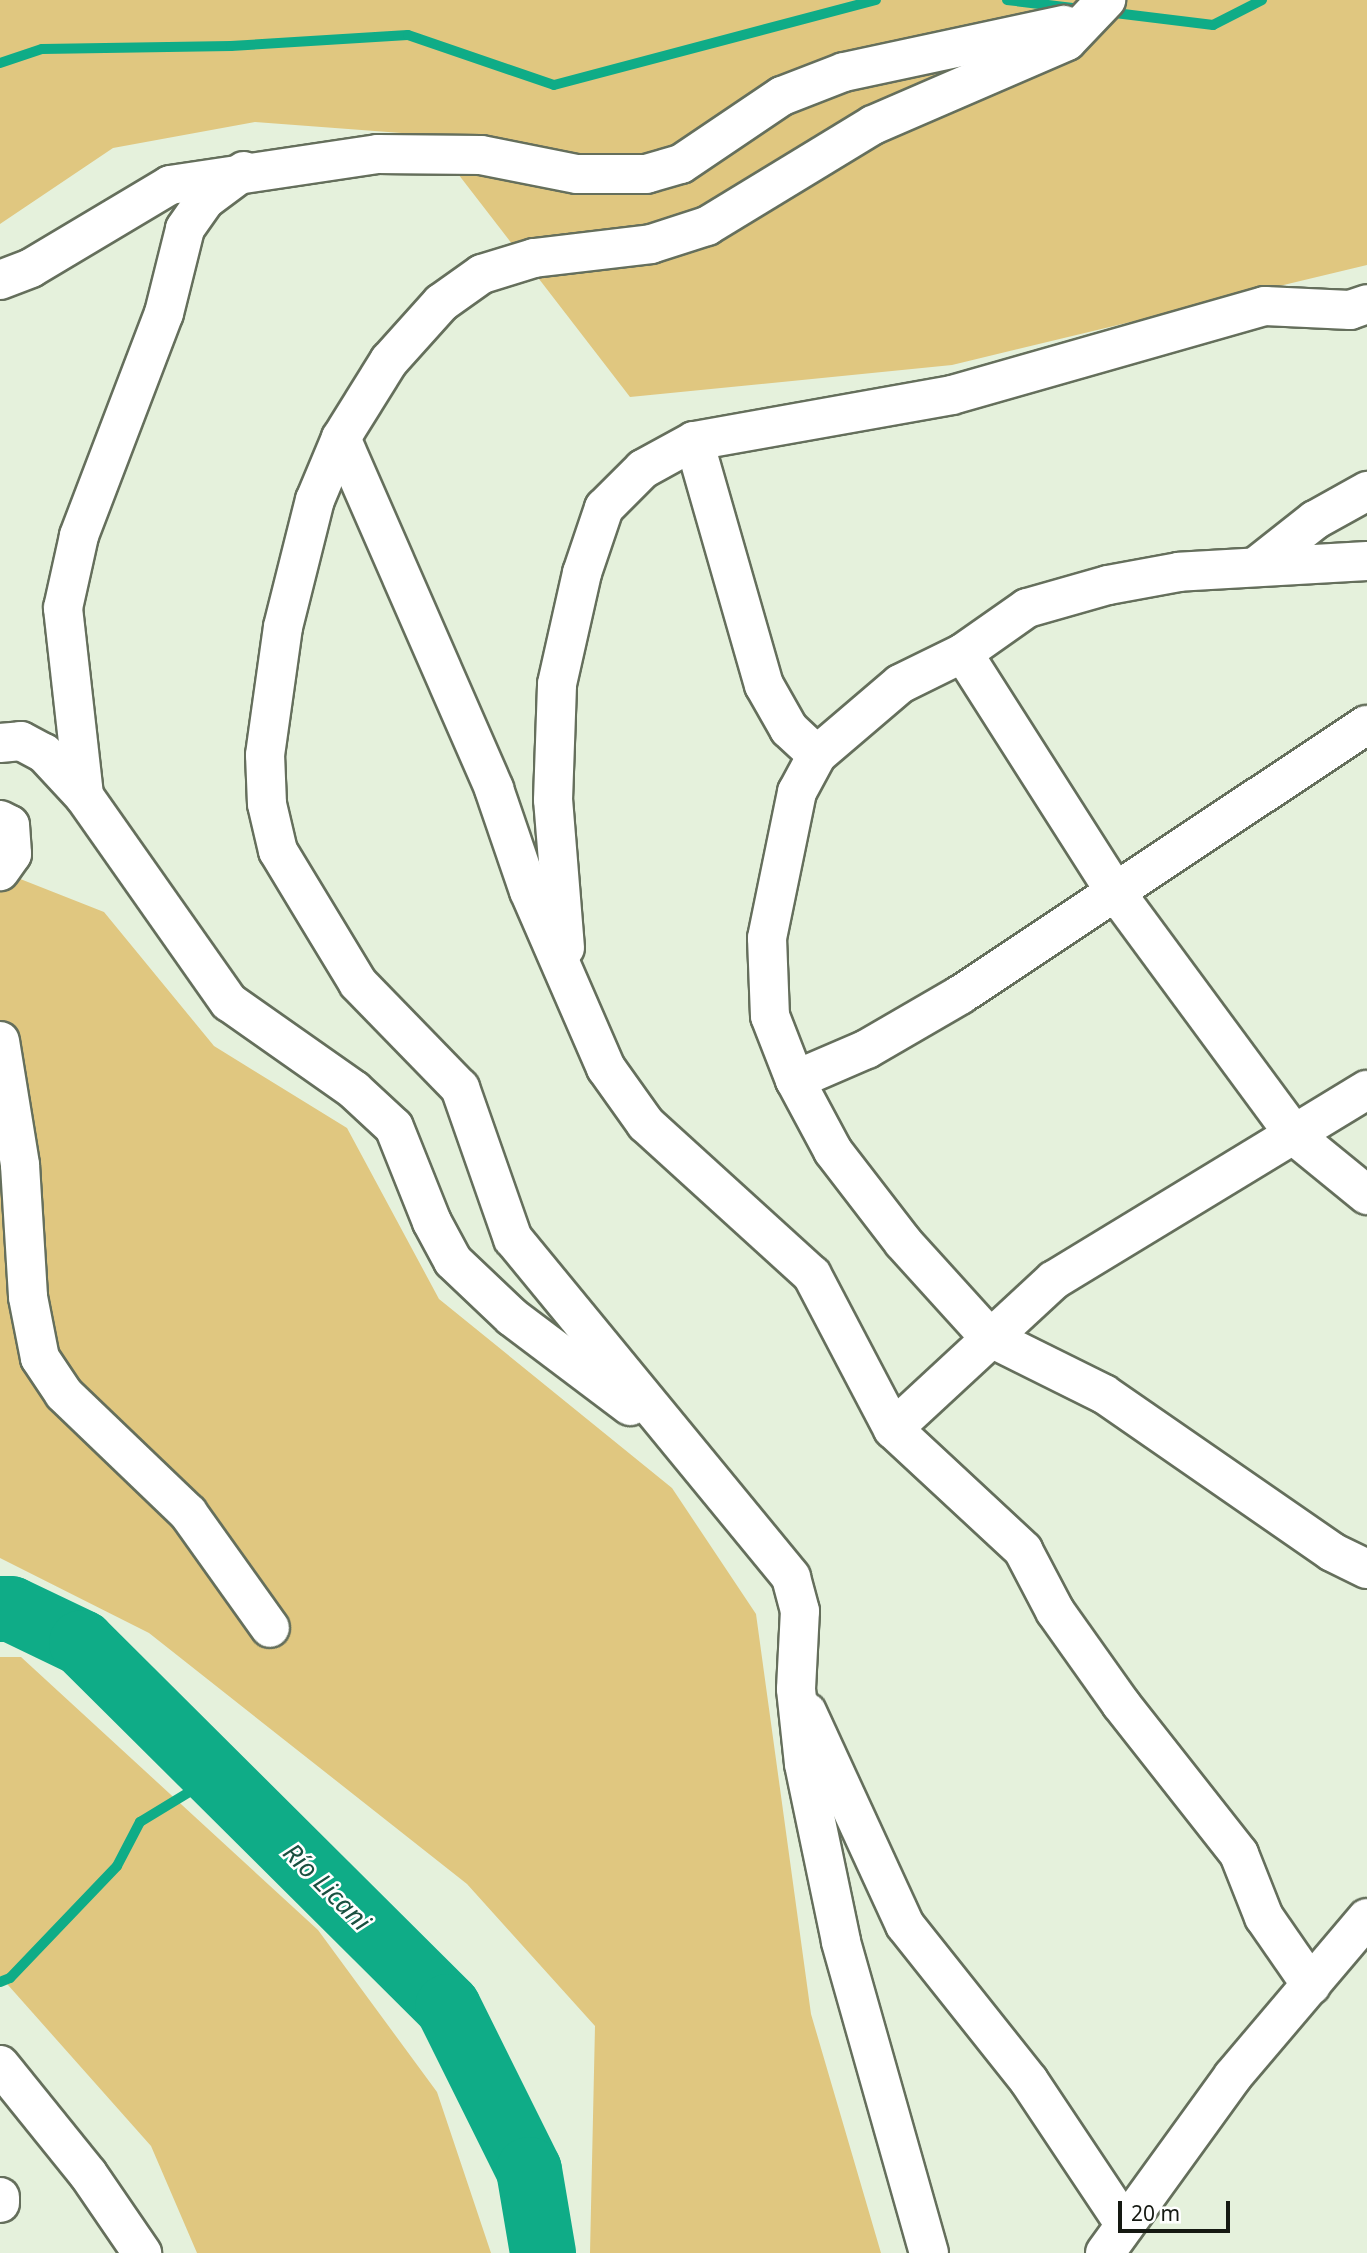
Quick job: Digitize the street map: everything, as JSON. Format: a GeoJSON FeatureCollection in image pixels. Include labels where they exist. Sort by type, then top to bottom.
{"type":"FeatureCollection","features":[{"type":"Feature","properties":{"kind":"street"},"geometry":{"type":"LineString","coordinates":[[0,280],[31,268],[170,185],[244,171],[378,154],[481,155],[577,174],[646,174],[681,164],[782,96],[844,72],[1100,9]]}},
{"type":"Feature","properties":{"kind":"street"},"geometry":{"type":"LineString","coordinates":[[929,2253],[841,1941],[804,1763],[796,1689],[800,1611],[791,1577],[696,1456],[583,1329],[513,1239],[460,1088],[358,983],[278,851],[267,804],[265,755],[284,626],[315,500],[341,439],[389,361],[440,303],[482,274],[534,258],[651,244],[707,226],[873,125],[1067,41],[1100,9]]}},
{"type":"Feature","properties":{"kind":"street"},"geometry":{"type":"LineString","coordinates":[[84,796],[63,608],[79,536],[164,313],[185,229],[205,200],[244,171]]}},
{"type":"Feature","properties":{"kind":"street"},"geometry":{"type":"LineString","coordinates":[[568,979],[553,800],[556,696],[582,573],[604,508],[643,469],[694,441],[952,395],[1265,306],[1350,310],[1367,304]]}},
{"type":"Feature","properties":{"kind":"street"},"geometry":{"type":"LineString","coordinates":[[341,439],[484,764],[529,891],[606,1068],[646,1124],[811,1275],[893,1429],[1023,1550],[1055,1611],[1106,1683],[1239,1854],[1264,1917],[1311,1985]]}},
{"type":"Feature","properties":{"kind":"street"},"geometry":{"type":"LineString","coordinates":[[694,441],[764,685],[789,729],[817,755]]}},
{"type":"Feature","properties":{"kind":"street"},"geometry":{"type":"LineString","coordinates":[[1258,565],[1315,520],[1367,491]]}},
{"type":"Feature","properties":{"kind":"street"},"geometry":{"type":"LineString","coordinates":[[1367,561],[1258,565],[1179,572],[1108,585],[1027,608],[963,653],[900,684],[817,755],[797,792],[767,938],[770,1016],[795,1080],[833,1151],[903,1242],[989,1337],[1104,1394],[1332,1552],[1367,1569]]}},
{"type":"Feature","properties":{"kind":"street"},"geometry":{"type":"LineString","coordinates":[[963,653],[1114,890],[1296,1137],[1367,1195]]}},
{"type":"Feature","properties":{"kind":"street"},"geometry":{"type":"LineString","coordinates":[[795,1080],[867,1049],[960,995],[1114,890],[1367,725]]}},
{"type":"Feature","properties":{"kind":"street"},"geometry":{"type":"LineString","coordinates":[[0,743],[21,741],[44,753],[84,796],[229,1002],[354,1090],[394,1127],[432,1222],[453,1261],[512,1317],[696,1456]]}},
{"type":"Feature","properties":{"kind":"street"},"geometry":{"type":"LineString","coordinates":[[0,820],[9,825],[12,854],[0,871]]}},
{"type":"Feature","properties":{"kind":"street"},"geometry":{"type":"LineString","coordinates":[[0,1041],[19,1165],[28,1297],[40,1358],[64,1394],[188,1513],[270,1628]]}},
{"type":"Feature","properties":{"kind":"street"},"geometry":{"type":"LineString","coordinates":[[893,1429],[989,1337],[1054,1280],[1296,1137],[1367,1090]]}},
{"type":"Feature","properties":{"kind":"street"},"geometry":{"type":"LineString","coordinates":[[796,1689],[905,1925],[1029,2081],[1115,2239],[1233,2076],[1367,1918]]}},
{"type":"Feature","properties":{"kind":"street"},"geometry":{"type":"LineString","coordinates":[[4,2077],[88,2174],[142,2253]]}},
{"type":"Feature","properties":{"kind":"street"},"geometry":{"type":"LineString","coordinates":[[0,2197],[0,2203]]}},
{"type":"Feature","properties":{"kind":"shaded area"},"geometry":{"type":"Polygon","coordinates":[[[0,0],[1367,0],[1367,265],[952,365],[630,397],[428,135],[255,122],[113,148],[0,224],[0,0]]]}},
{"type":"Feature","properties":{"kind":"shaded area"},"geometry":{"type":"Polygon","coordinates":[[[0,871],[104,912],[214,1046],[347,1128],[439,1299],[672,1488],[756,1614],[811,2014],[881,2253],[590,2253],[595,2026],[467,1884],[149,1633],[0,1558],[0,871]]]}},
{"type":"Feature","properties":{"kind":"shaded area"},"geometry":{"type":"Polygon","coordinates":[[[0,1657],[21,1657],[318,1930],[437,2092],[491,2253],[197,2253],[151,2146],[0,1976],[0,1657]]]}},
{"type":"Feature","properties":{"kind":"waterway"},"geometry":{"type":"LineString","coordinates":[[0,63],[42,49],[231,46],[408,35],[554,85],[876,0]]}},
{"type":"Feature","properties":{"kind":"waterway"},"geometry":{"type":"LineString","coordinates":[[1007,0],[1073,8]]}},
{"type":"Feature","properties":{"kind":"waterway"},"geometry":{"type":"LineString","coordinates":[[1107,12],[1213,25],[1262,0]]}},
{"type":"Feature","properties":{"kind":"waterway","name":"Río Licani"},"geometry":{"type":"LineString","coordinates":[[0,1609],[11,1609],[82,1643],[448,2007],[529,2170],[543,2253]]}},
{"type":"Feature","properties":{"kind":"waterway"},"geometry":{"type":"LineString","coordinates":[[0,1982],[10,1978],[117,1866],[140,1822],[219,1774]]}}]}
